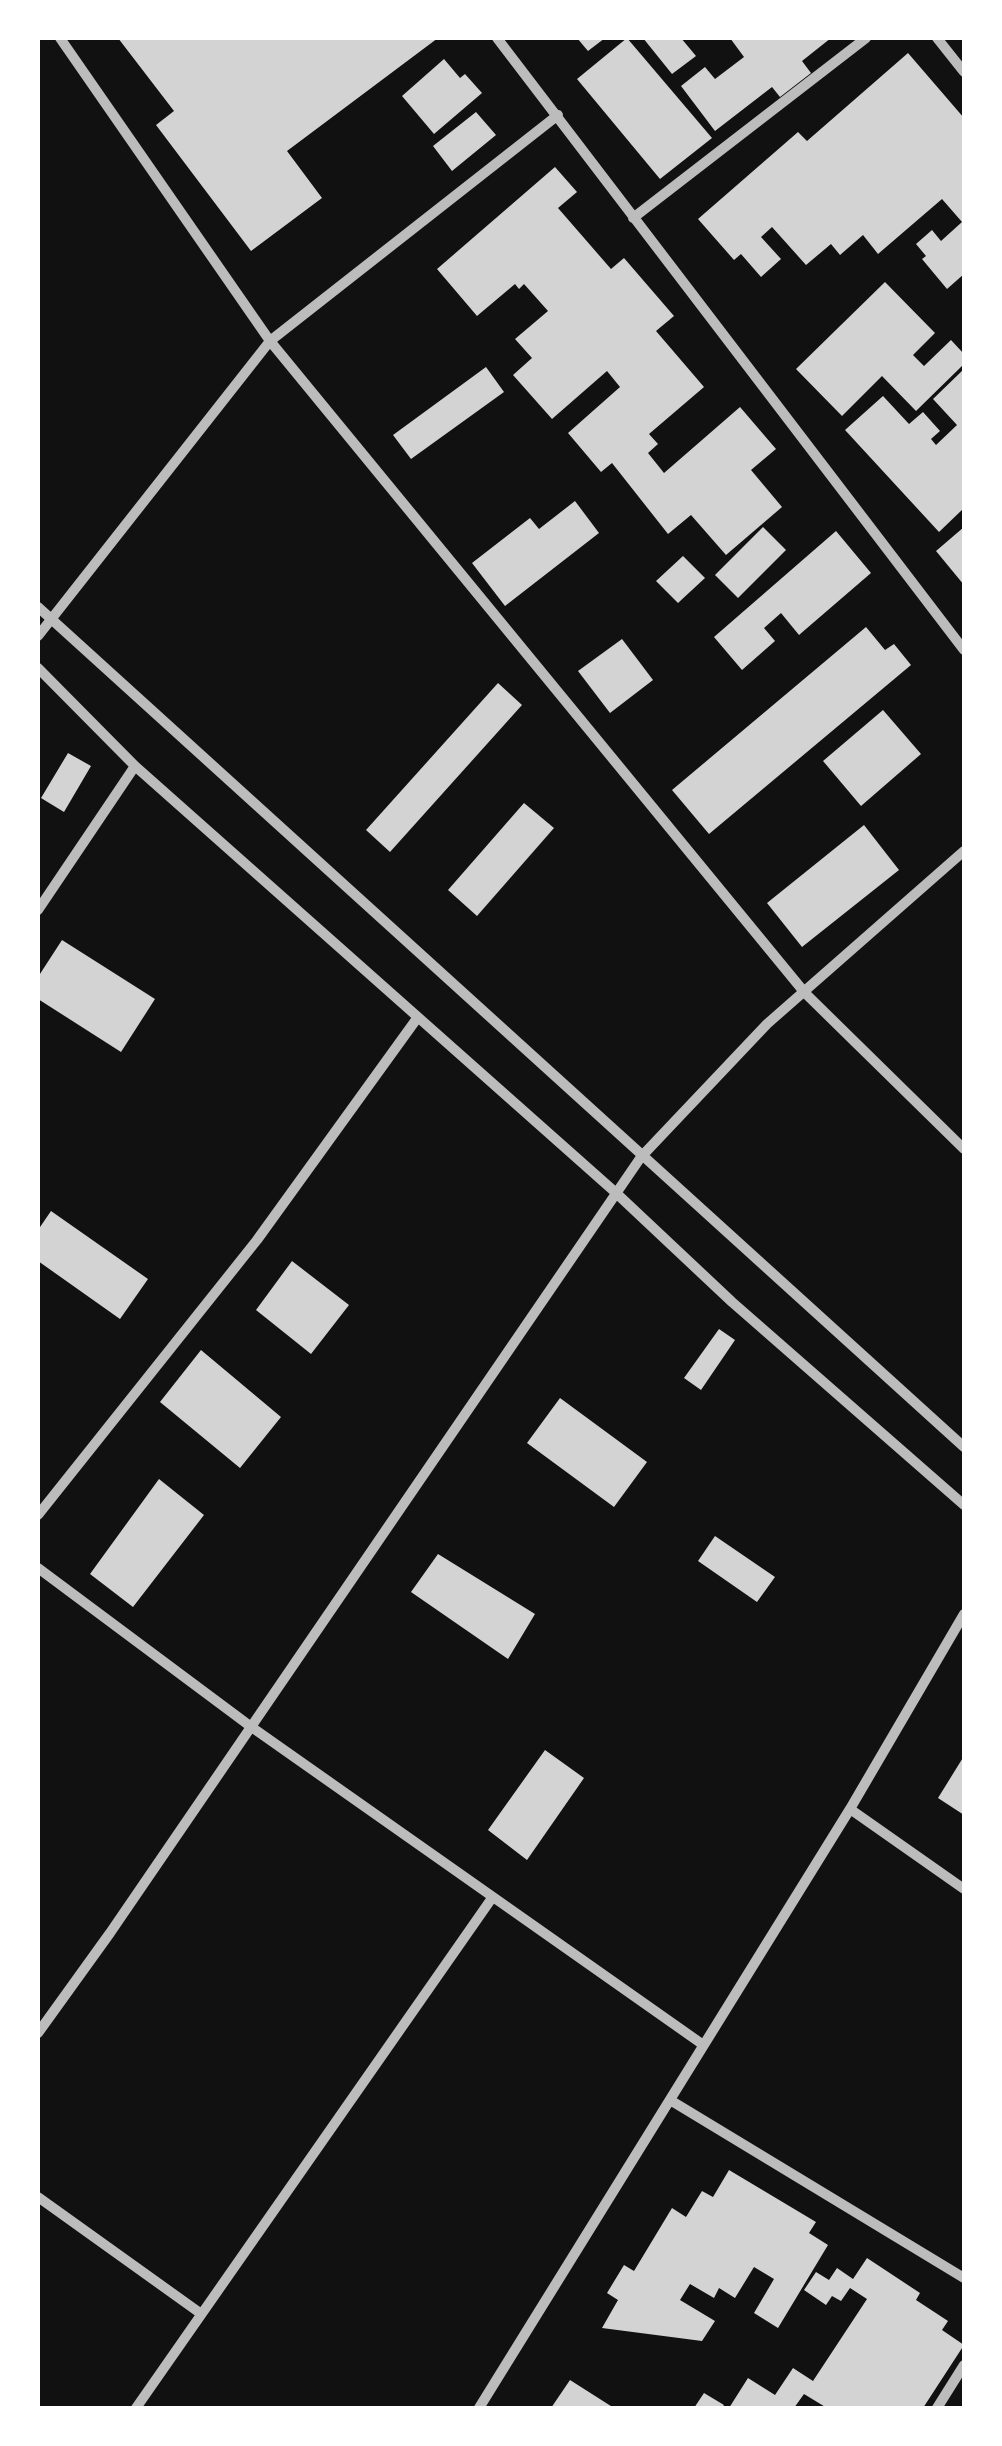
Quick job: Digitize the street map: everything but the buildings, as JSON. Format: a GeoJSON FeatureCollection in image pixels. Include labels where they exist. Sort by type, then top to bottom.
{"type":"FeatureCollection","features":[{"type":"Feature","properties":{"kind":"street"},"geometry":{"type":"LineString","coordinates":[[60,38],[270,342],[804,993],[964,1149]]}},
{"type":"Feature","properties":{"kind":"street"},"geometry":{"type":"LineString","coordinates":[[497,38],[964,650]]}},
{"type":"Feature","properties":{"kind":"street"},"geometry":{"type":"LineString","coordinates":[[633,218],[866,38]]}},
{"type":"Feature","properties":{"kind":"street"},"geometry":{"type":"LineString","coordinates":[[937,38],[964,72]]}},
{"type":"Feature","properties":{"kind":"street"},"geometry":{"type":"LineString","coordinates":[[38,636],[270,342],[558,115]]}},
{"type":"Feature","properties":{"kind":"street"},"geometry":{"type":"LineString","coordinates":[[38,607],[964,1447]]}},
{"type":"Feature","properties":{"kind":"street"},"geometry":{"type":"LineString","coordinates":[[38,668],[135,766],[964,1505]]}},
{"type":"Feature","properties":{"kind":"street"},"geometry":{"type":"LineString","coordinates":[[38,910],[135,766]]}},
{"type":"Feature","properties":{"kind":"street"},"geometry":{"type":"LineString","coordinates":[[38,2034],[641,1156],[754,1036],[964,851]]}},
{"type":"Feature","properties":{"kind":"street"},"geometry":{"type":"LineString","coordinates":[[38,1515],[257,1240],[418,1017]]}},
{"type":"Feature","properties":{"kind":"street"},"geometry":{"type":"LineString","coordinates":[[38,1568],[250,1726],[702,2044]]}},
{"type":"Feature","properties":{"kind":"street"},"geometry":{"type":"LineString","coordinates":[[479,2408],[850,1809],[964,1614]]}},
{"type":"Feature","properties":{"kind":"street"},"geometry":{"type":"LineString","coordinates":[[850,1809],[964,1889]]}},
{"type":"Feature","properties":{"kind":"street"},"geometry":{"type":"LineString","coordinates":[[136,2408],[492,1898]]}},
{"type":"Feature","properties":{"kind":"street"},"geometry":{"type":"LineString","coordinates":[[670,2100],[964,2278]]}},
{"type":"Feature","properties":{"kind":"street"},"geometry":{"type":"LineString","coordinates":[[38,2198],[200,2313]]}},
{"type":"Feature","properties":{"kind":"street"},"geometry":{"type":"LineString","coordinates":[[937,2408],[964,2365]]}}]}
